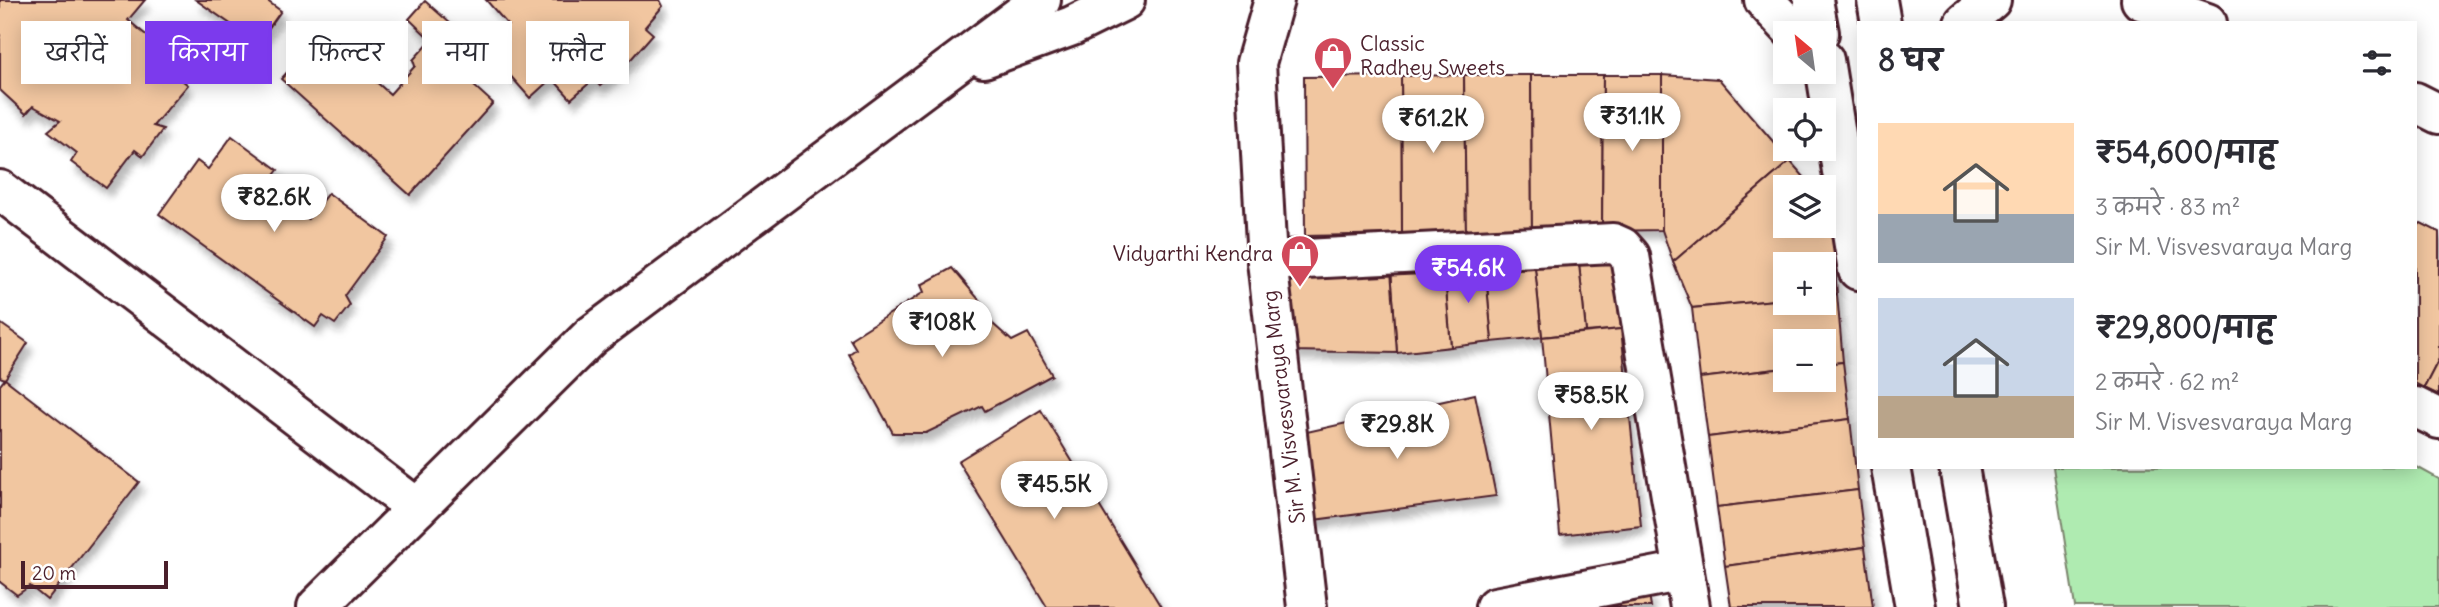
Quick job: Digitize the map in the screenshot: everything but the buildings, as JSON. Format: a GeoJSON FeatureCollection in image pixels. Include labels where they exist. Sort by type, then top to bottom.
{"type":"FeatureCollection","features":[{"type":"Feature","properties":{"kind":"street"},"geometry":{"type":"LineString","coordinates":[[317,607],[591,336],[1041,0]]}},
{"type":"Feature","properties":{"kind":"street"},"geometry":{"type":"LineString","coordinates":[[946,72],[1072,26],[1125,0]]}},
{"type":"Feature","properties":{"kind":"street","name":"Sir M. Visvesvaraya Marg"},"geometry":{"type":"LineString","coordinates":[[1274,0],[1256,62],[1267,261],[1307,607]]}},
{"type":"Feature","properties":{"kind":"street"},"geometry":{"type":"LineString","coordinates":[[1763,0],[1783,21]]}},
{"type":"Feature","properties":{"kind":"street"},"geometry":{"type":"LineString","coordinates":[[1813,0],[1817,21]]}},
{"type":"Feature","properties":{"kind":"street"},"geometry":{"type":"LineString","coordinates":[[1877,0],[1881,21]]}},
{"type":"Feature","properties":{"kind":"street"},"geometry":{"type":"LineString","coordinates":[[1966,21],[1991,0]]}},
{"type":"Feature","properties":{"kind":"street"},"geometry":{"type":"LineString","coordinates":[[2141,0],[2201,21]]}},
{"type":"Feature","properties":{"kind":"street"},"geometry":{"type":"LineString","coordinates":[[2417,104],[2439,114]]}},
{"type":"Feature","properties":{"kind":"street"},"geometry":{"type":"LineString","coordinates":[[1836,134],[1857,265]]}},
{"type":"Feature","properties":{"kind":"street"},"geometry":{"type":"LineString","coordinates":[[0,190],[417,508]]}},
{"type":"Feature","properties":{"kind":"street"},"geometry":{"type":"LineString","coordinates":[[1267,261],[1613,243],[1622,247],[1630,256],[1687,589],[1495,607]]}},
{"type":"Feature","properties":{"kind":"street"},"geometry":{"type":"LineString","coordinates":[[2417,408],[2439,419]]}},
{"type":"Feature","properties":{"kind":"street"},"geometry":{"type":"LineString","coordinates":[[1891,469],[1915,607]]}},
{"type":"Feature","properties":{"kind":"street"},"geometry":{"type":"LineString","coordinates":[[1959,469],[1983,607]]}},
{"type":"Feature","properties":{"kind":"green space"},"geometry":{"type":"Polygon","coordinates":[[[2417,467],[2439,479],[2439,607],[2075,607],[2053,469],[2417,467]]]}},
{"type":"Feature","properties":{"kind":"place","name":"Classic Radhey Sweets"},"geometry":{"type":"Point","coordinates":[1333,90]}},
{"type":"Feature","properties":{"kind":"place","name":"Vidyarthi Kendra"},"geometry":{"type":"Point","coordinates":[1300,288]}}]}
